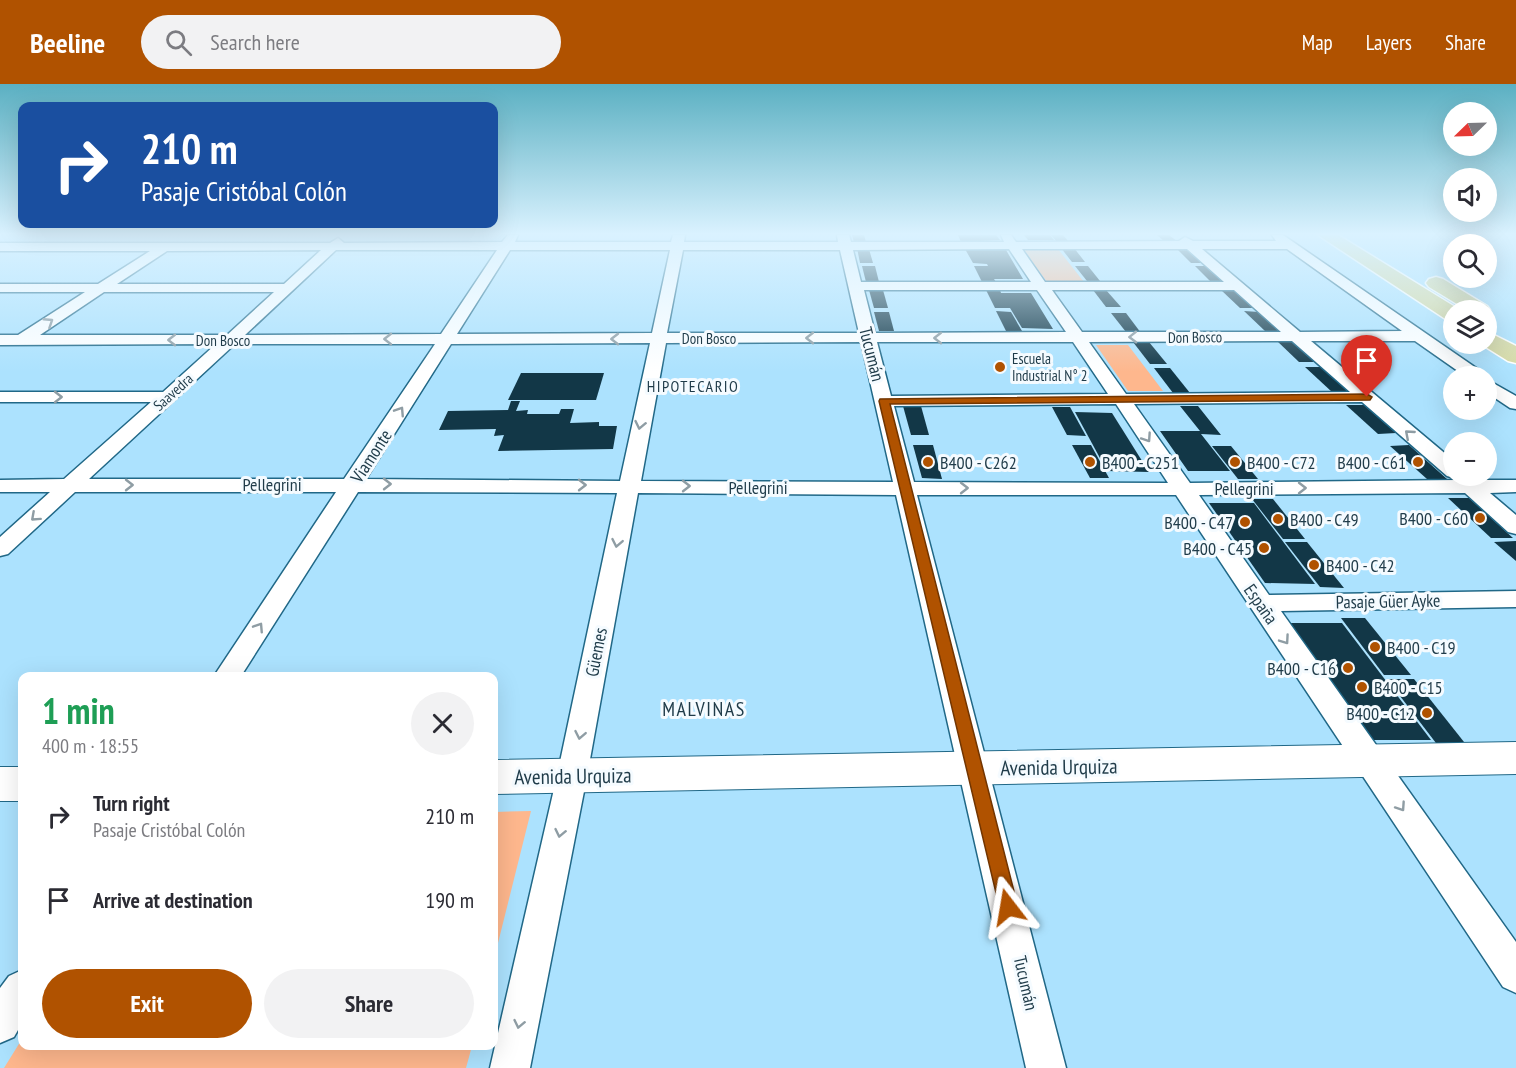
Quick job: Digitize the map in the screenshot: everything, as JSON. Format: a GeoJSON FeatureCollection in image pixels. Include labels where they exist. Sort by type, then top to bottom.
{"type":"FeatureCollection","features":[{"type":"Feature","properties":{"kind":"main road"},"geometry":{"type":"LineString","coordinates":[[1399,281],[1443,309]]}},
{"type":"Feature","properties":{"kind":"main road"},"geometry":{"type":"LineString","coordinates":[[1433,281],[1464,300]]}},
{"type":"Feature","properties":{"kind":"main road"},"geometry":{"type":"LineString","coordinates":[[1497,321],[1516,333]]}},
{"type":"Feature","properties":{"kind":"main road"},"geometry":{"type":"LineString","coordinates":[[1497,344],[1516,356]]}},
{"type":"Feature","properties":{"kind":"street"},"geometry":{"type":"LineString","coordinates":[[0,353],[111,281]]}},
{"type":"Feature","properties":{"kind":"street","name":"Saavedra"},"geometry":{"type":"LineString","coordinates":[[0,549],[296,281]]}},
{"type":"Feature","properties":{"kind":"street","name":"Viamonte"},"geometry":{"type":"LineString","coordinates":[[230,672],[484,281]]}},
{"type":"Feature","properties":{"kind":"street","name":"Güemes"},"geometry":{"type":"LineString","coordinates":[[510,1068],[572,776],[670,281]]}},
{"type":"Feature","properties":{"kind":"street","name":"Tucumán"},"geometry":{"type":"LineString","coordinates":[[855,281],[1046,1068]]}},
{"type":"Feature","properties":{"kind":"street","name":"España"},"geometry":{"type":"LineString","coordinates":[[1037,281],[1516,974]]}},
{"type":"Feature","properties":{"kind":"street"},"geometry":{"type":"LineString","coordinates":[[1232,281],[1443,463]]}},
{"type":"Feature","properties":{"kind":"street"},"geometry":{"type":"LineString","coordinates":[[1341,281],[1462,366]]}},
{"type":"Feature","properties":{"kind":"street"},"geometry":{"type":"LineString","coordinates":[[856,286],[1238,286]]}},
{"type":"Feature","properties":{"kind":"street"},"geometry":{"type":"LineString","coordinates":[[0,288],[288,288]]}},
{"type":"Feature","properties":{"kind":"street","name":"Don Bosco"},"geometry":{"type":"LineString","coordinates":[[0,340],[1418,336]]}},
{"type":"Feature","properties":{"kind":"street"},"geometry":{"type":"LineString","coordinates":[[1497,391],[1516,404]]}},
{"type":"Feature","properties":{"kind":"street"},"geometry":{"type":"LineString","coordinates":[[0,397],[168,397]]}},
{"type":"Feature","properties":{"kind":"street"},"geometry":{"type":"LineString","coordinates":[[884,401],[1367,397]]}},
{"type":"Feature","properties":{"kind":"street","name":"Pellegrini"},"geometry":{"type":"LineString","coordinates":[[0,486],[352,484],[1180,488],[1443,482]]}},
{"type":"Feature","properties":{"kind":"street","name":"Pellegrini"},"geometry":{"type":"LineString","coordinates":[[1497,484],[1516,486]]}},
{"type":"Feature","properties":{"kind":"street"},"geometry":{"type":"LineString","coordinates":[[1470,486],[1516,527]]}},
{"type":"Feature","properties":{"kind":"street","name":"Pasaje Güer Ayke"},"geometry":{"type":"LineString","coordinates":[[1260,603],[1516,599]]}},
{"type":"Feature","properties":{"kind":"street","name":"Avenida Urquiza"},"geometry":{"type":"LineString","coordinates":[[498,777],[1516,758]]}},
{"type":"Feature","properties":{"kind":"street"},"geometry":{"type":"LineString","coordinates":[[0,784],[18,784]]}},
{"type":"Feature","properties":{"kind":"street"},"geometry":{"type":"LineString","coordinates":[[0,1023],[18,995]]}},
{"type":"Feature","properties":{"kind":"shaded area"},"geometry":{"type":"Polygon","coordinates":[[[1046,281],[1084,282],[1047,282],[1046,281]]]}},
{"type":"Feature","properties":{"kind":"shaded area"},"geometry":{"type":"Polygon","coordinates":[[[1096,345],[1128,345],[1163,391],[1128,391],[1096,345]]]}},
{"type":"Feature","properties":{"kind":"shaded area"},"geometry":{"type":"Polygon","coordinates":[[[531,811],[498,943],[498,812],[531,811]]]}},
{"type":"Feature","properties":{"kind":"shaded area"},"geometry":{"type":"Polygon","coordinates":[[[18,1045],[18,1050],[471,1050],[466,1068],[4,1068],[18,1045]]]}},
{"type":"Feature","properties":{"kind":"building"},"geometry":{"type":"Polygon","coordinates":[[[869,290],[883,290],[888,308],[874,308],[869,290]]]}},
{"type":"Feature","properties":{"kind":"building"},"geometry":{"type":"Polygon","coordinates":[[[986,290],[1000,290],[1001,293],[1031,293],[1053,329],[1022,328],[1010,308],[995,308],[986,290]]]}},
{"type":"Feature","properties":{"kind":"building"},"geometry":{"type":"Polygon","coordinates":[[[1093,290],[1106,290],[1121,307],[1106,307],[1093,290]]]}},
{"type":"Feature","properties":{"kind":"building"},"geometry":{"type":"Polygon","coordinates":[[[1221,290],[1235,290],[1254,308],[1240,308],[1221,290]]]}},
{"type":"Feature","properties":{"kind":"building"},"geometry":{"type":"Polygon","coordinates":[[[996,311],[1011,312],[1022,331],[1006,331],[996,311]]]}},
{"type":"Feature","properties":{"kind":"building"},"geometry":{"type":"Polygon","coordinates":[[[1244,311],[1259,312],[1280,331],[1265,331],[1244,311]]]}},
{"type":"Feature","properties":{"kind":"building"},"geometry":{"type":"Polygon","coordinates":[[[874,312],[889,312],[894,331],[879,331],[874,312]]]}},
{"type":"Feature","properties":{"kind":"building"},"geometry":{"type":"Polygon","coordinates":[[[1111,313],[1126,313],[1141,333],[1126,332],[1111,313]]]}},
{"type":"Feature","properties":{"kind":"building"},"geometry":{"type":"Polygon","coordinates":[[[1276,340],[1291,340],[1316,362],[1299,362],[1276,340]]]}},
{"type":"Feature","properties":{"kind":"building"},"geometry":{"type":"Polygon","coordinates":[[[1133,342],[1149,342],[1167,364],[1150,364],[1133,342]]]}},
{"type":"Feature","properties":{"kind":"building"},"geometry":{"type":"Polygon","coordinates":[[[1305,367],[1322,367],[1349,392],[1332,392],[1305,367]]]}},
{"type":"Feature","properties":{"kind":"building"},"geometry":{"type":"Polygon","coordinates":[[[1154,368],[1170,368],[1190,393],[1173,393],[1154,368]]]}},
{"type":"Feature","properties":{"kind":"building"},"geometry":{"type":"Polygon","coordinates":[[[521,373],[604,373],[596,400],[508,400],[521,373]]]}},
{"type":"Feature","properties":{"kind":"building"},"geometry":{"type":"Polygon","coordinates":[[[511,401],[520,401],[516,411],[528,410],[527,414],[559,414],[561,409],[574,409],[570,423],[599,422],[599,426],[617,426],[613,449],[498,451],[504,435],[494,436],[496,429],[439,430],[448,411],[508,410],[511,401]]]}},
{"type":"Feature","properties":{"kind":"building"},"geometry":{"type":"Polygon","coordinates":[[[1346,405],[1364,405],[1396,433],[1378,434],[1346,405]]]}},
{"type":"Feature","properties":{"kind":"building"},"geometry":{"type":"Polygon","coordinates":[[[903,406],[921,406],[929,435],[911,435],[903,406]]]}},
{"type":"Feature","properties":{"kind":"building"},"geometry":{"type":"Polygon","coordinates":[[[1180,406],[1198,406],[1221,435],[1201,434],[1230,471],[1188,471],[1160,431],[1200,431],[1180,406]]]}},
{"type":"Feature","properties":{"kind":"building"},"geometry":{"type":"Polygon","coordinates":[[[1052,407],[1070,407],[1086,436],[1067,435],[1052,407]]]}},
{"type":"Feature","properties":{"kind":"building"},"geometry":{"type":"Polygon","coordinates":[[[1075,412],[1112,413],[1149,472],[1107,471],[1075,412]]]}},
{"type":"Feature","properties":{"kind":"building","name":"B400 - C262"},"geometry":{"type":"Polygon","coordinates":[[[913,445],[933,445],[942,479],[922,478],[913,445]]]}},
{"type":"Feature","properties":{"kind":"building","name":"B400 - C251"},"geometry":{"type":"Polygon","coordinates":[[[1072,445],[1091,445],[1109,478],[1090,478],[1072,445]]]}},
{"type":"Feature","properties":{"kind":"building","name":"B400 - C61"},"geometry":{"type":"Polygon","coordinates":[[[1409,445],[1443,475],[1443,479],[1427,479],[1390,446],[1409,445]]]}},
{"type":"Feature","properties":{"kind":"building","name":"B400 - C72"},"geometry":{"type":"Polygon","coordinates":[[[1212,446],[1231,446],[1258,479],[1238,479],[1212,446]]]}},
{"type":"Feature","properties":{"kind":"building","name":"B400 - C60"},"geometry":{"type":"Polygon","coordinates":[[[1448,498],[1469,498],[1513,538],[1491,538],[1448,498]]]}},
{"type":"Feature","properties":{"kind":"building","name":"B400 - C49"},"geometry":{"type":"Polygon","coordinates":[[[1252,499],[1273,499],[1305,539],[1283,539],[1252,499]]]}},
{"type":"Feature","properties":{"kind":"building"},"geometry":{"type":"Polygon","coordinates":[[[1209,503],[1254,503],[1315,584],[1265,583],[1209,503]]]}},
{"type":"Feature","properties":{"kind":"building"},"geometry":{"type":"Polygon","coordinates":[[[1516,541],[1516,561],[1494,542],[1516,541]]]}},
{"type":"Feature","properties":{"kind":"building","name":"B400 - C42"},"geometry":{"type":"Polygon","coordinates":[[[1285,542],[1307,542],[1344,588],[1320,587],[1285,542]]]}},
{"type":"Feature","properties":{"kind":"building","name":"B400 - C19"},"geometry":{"type":"Polygon","coordinates":[[[1341,618],[1365,618],[1411,675],[1384,675],[1341,618]]]}},
{"type":"Feature","properties":{"kind":"building"},"geometry":{"type":"Polygon","coordinates":[[[1289,623],[1342,623],[1431,740],[1370,740],[1289,623]]]}},
{"type":"Feature","properties":{"kind":"building","name":"B400 - C12"},"geometry":{"type":"Polygon","coordinates":[[[1387,679],[1414,679],[1468,747],[1439,747],[1387,679]]]}},
{"type":"Feature","properties":{"kind":"place","name":"Escuela Industrial N° 2"},"geometry":{"type":"Point","coordinates":[1000,367]}},
{"type":"Feature","properties":{"kind":"place","name":"B400 - C262"},"geometry":{"type":"Point","coordinates":[928,462]}},
{"type":"Feature","properties":{"kind":"place","name":"B400 - C251"},"geometry":{"type":"Point","coordinates":[1090,462]}},
{"type":"Feature","properties":{"kind":"place","name":"B400 - C72"},"geometry":{"type":"Point","coordinates":[1235,462]}},
{"type":"Feature","properties":{"kind":"place","name":"B400 - C61"},"geometry":{"type":"Point","coordinates":[1418,462]}},
{"type":"Feature","properties":{"kind":"place","name":"B400 - C60"},"geometry":{"type":"Point","coordinates":[1480,518]}},
{"type":"Feature","properties":{"kind":"place","name":"B400 - C49"},"geometry":{"type":"Point","coordinates":[1278,519]}},
{"type":"Feature","properties":{"kind":"place","name":"B400 - C47"},"geometry":{"type":"Point","coordinates":[1245,522]}},
{"type":"Feature","properties":{"kind":"place","name":"B400 - C45"},"geometry":{"type":"Point","coordinates":[1264,548]}},
{"type":"Feature","properties":{"kind":"place","name":"B400 - C42"},"geometry":{"type":"Point","coordinates":[1314,565]}},
{"type":"Feature","properties":{"kind":"place","name":"B400 - C19"},"geometry":{"type":"Point","coordinates":[1375,647]}},
{"type":"Feature","properties":{"kind":"place","name":"B400 - C16"},"geometry":{"type":"Point","coordinates":[1348,668]}},
{"type":"Feature","properties":{"kind":"place","name":"B400 - C15"},"geometry":{"type":"Point","coordinates":[1362,687]}},
{"type":"Feature","properties":{"kind":"place","name":"B400 - C12"},"geometry":{"type":"Point","coordinates":[1427,713]}},
{"type":"Feature","properties":{"kind":"district","name":"HIPOTECARIO"},"geometry":{"type":"Point","coordinates":[693,386]}},
{"type":"Feature","properties":{"kind":"district","name":"MALVINAS"},"geometry":{"type":"Point","coordinates":[704,709]}},
{"type":"Feature","properties":{"kind":"route"},"geometry":{"type":"LineString","coordinates":[[1008,907],[884,401],[1367,397]]}}]}
